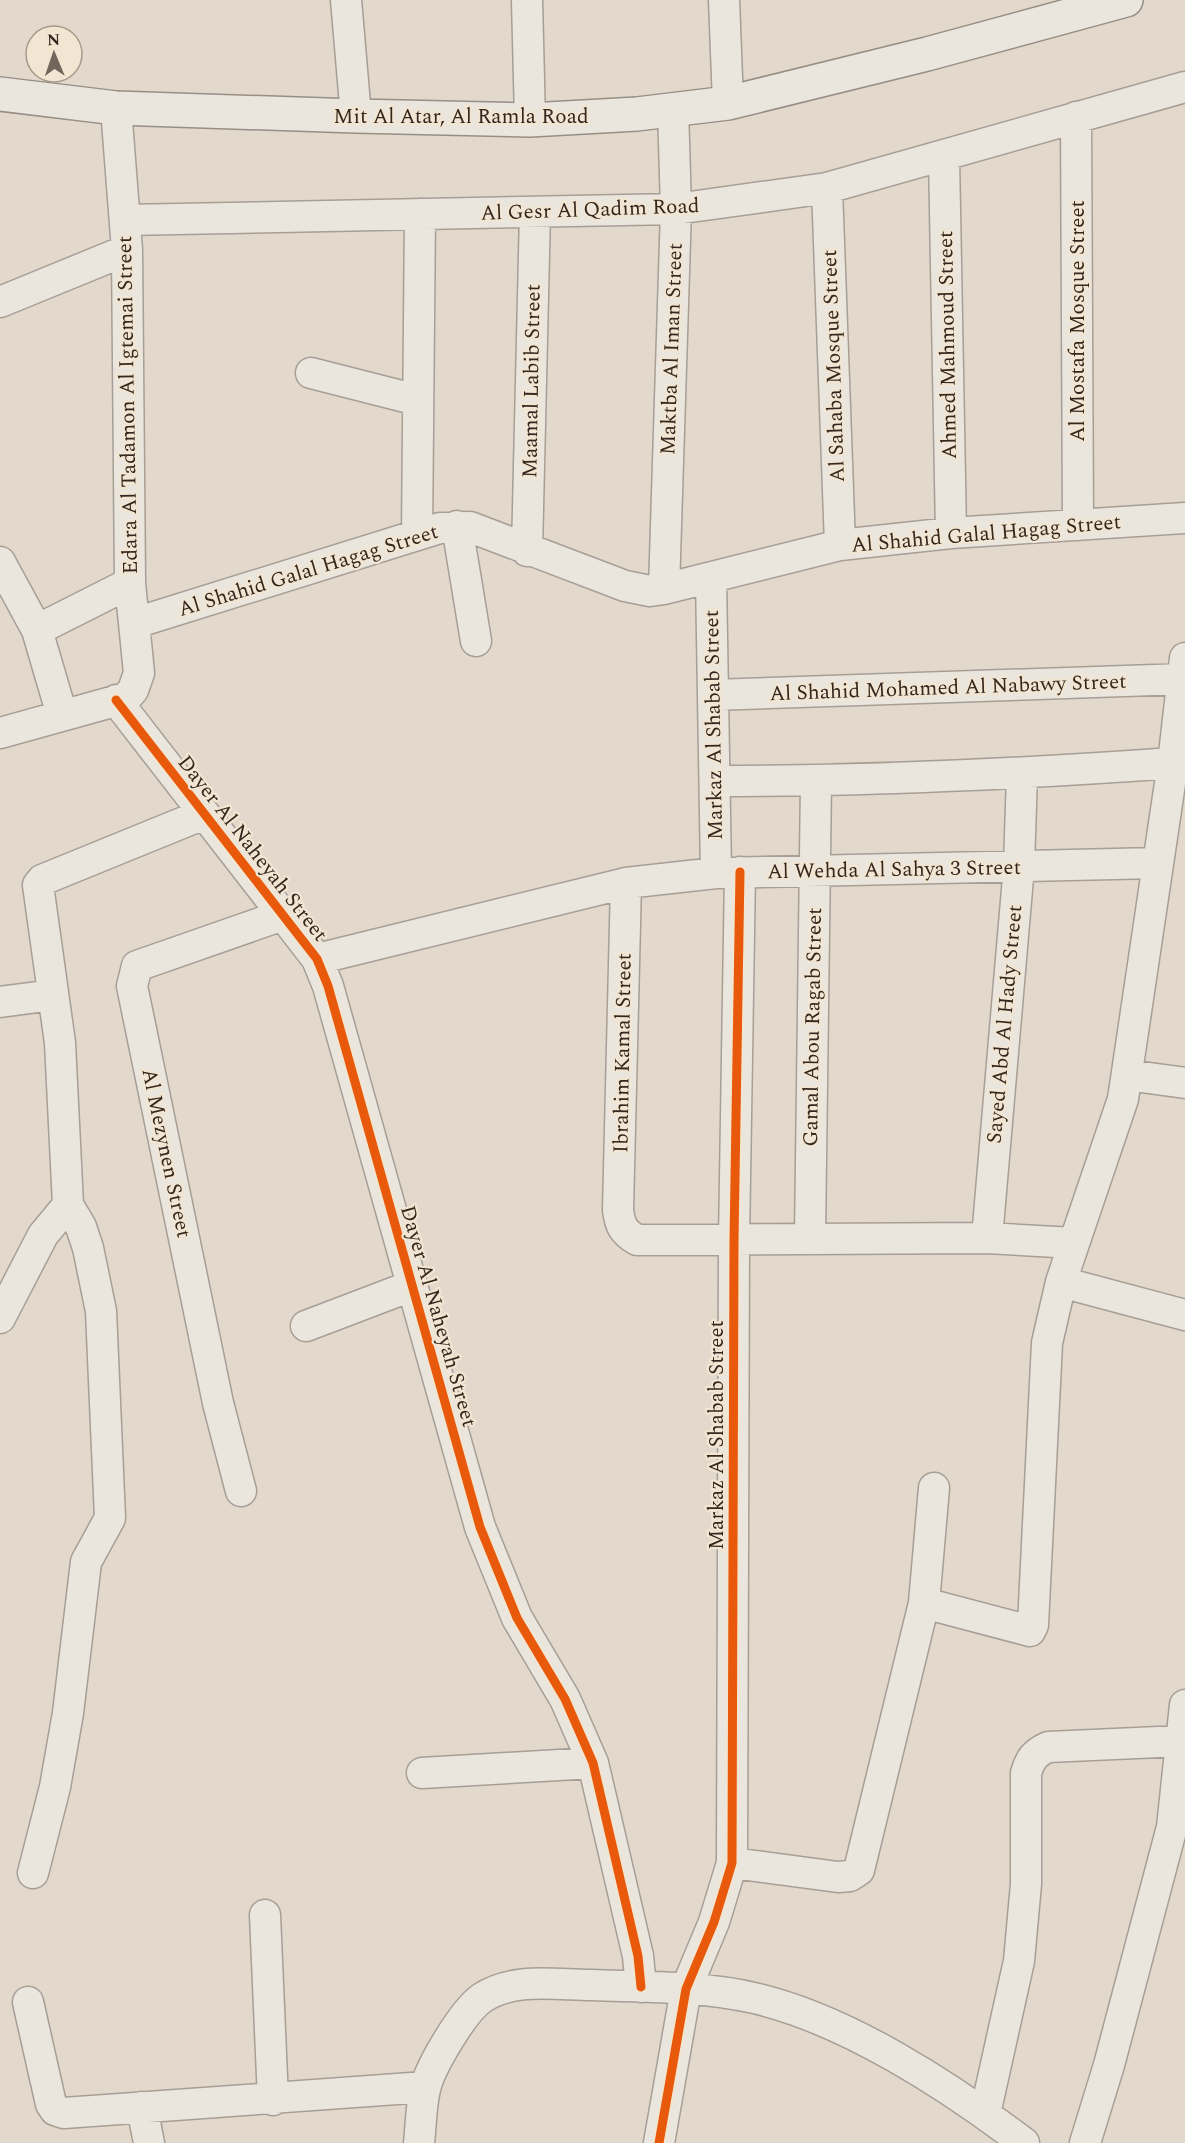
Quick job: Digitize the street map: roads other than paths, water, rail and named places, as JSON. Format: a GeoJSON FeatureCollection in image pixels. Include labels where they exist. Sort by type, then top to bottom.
{"type":"FeatureCollection","features":[{"type":"Feature","properties":{"kind":"main road","name":"Mit Al Atar, Al Ramla Road"},"geometry":{"type":"LineString","coordinates":[[0,94],[116,108],[530,120],[674,109],[728,103],[1109,3]]}},
{"type":"Feature","properties":{"kind":"street"},"geometry":{"type":"LineString","coordinates":[[346,0],[356,116]]}},
{"type":"Feature","properties":{"kind":"street"},"geometry":{"type":"LineString","coordinates":[[527,0],[530,120]]}},
{"type":"Feature","properties":{"kind":"street"},"geometry":{"type":"LineString","coordinates":[[724,0],[728,103]]}},
{"type":"Feature","properties":{"kind":"street","name":"Al Gesr Al Qadim Road"},"geometry":{"type":"LineString","coordinates":[[125,220],[676,209],[827,188],[944,157],[1185,87]]}},
{"type":"Feature","properties":{"kind":"street","name":"Edara Al Tadamon Al Igtemai Street"},"geometry":{"type":"LineString","coordinates":[[116,108],[127,250],[130,583],[139,673],[133,690],[121,699]]}},
{"type":"Feature","properties":{"kind":"street","name":"Maktba Al Iman Street"},"geometry":{"type":"LineString","coordinates":[[664,589],[676,209],[674,109]]}},
{"type":"Feature","properties":{"kind":"street","name":"Al Mostafa Mosque Street"},"geometry":{"type":"LineString","coordinates":[[1076,117],[1078,525]]}},
{"type":"Feature","properties":{"kind":"street","name":"Ahmed Mahmoud Street"},"geometry":{"type":"LineString","coordinates":[[944,157],[951,533]]}},
{"type":"Feature","properties":{"kind":"street","name":"Al Sahaba Mosque Street"},"geometry":{"type":"LineString","coordinates":[[827,188],[840,545]]}},
{"type":"Feature","properties":{"kind":"street","name":"Maamal Labib Street"},"geometry":{"type":"LineString","coordinates":[[527,551],[535,212]]}},
{"type":"Feature","properties":{"kind":"street"},"geometry":{"type":"LineString","coordinates":[[417,535],[420,214]]}},
{"type":"Feature","properties":{"kind":"street"},"geometry":{"type":"LineString","coordinates":[[0,302],[127,250]]}},
{"type":"Feature","properties":{"kind":"street"},"geometry":{"type":"LineString","coordinates":[[311,373],[417,400]]}},
{"type":"Feature","properties":{"kind":"street","name":"Al Shahid Galal Hagag Street"},"geometry":{"type":"LineString","coordinates":[[135,623],[417,535],[456,526],[470,527],[527,551],[625,586],[650,591],[840,545],[951,533],[1185,518]]}},
{"type":"Feature","properties":{"kind":"street"},"geometry":{"type":"LineString","coordinates":[[456,526],[476,641]]}},
{"type":"Feature","properties":{"kind":"street"},"geometry":{"type":"LineString","coordinates":[[0,562],[37,630],[62,715]]}},
{"type":"Feature","properties":{"kind":"street","name":"Markaz Al Shabab Street"},"geometry":{"type":"LineString","coordinates":[[659,2143],[686,1989],[714,1922],[732,1863],[734,1240],[728,872],[715,781],[711,578]]}},
{"type":"Feature","properties":{"kind":"street"},"geometry":{"type":"LineString","coordinates":[[37,630],[130,583]]}},
{"type":"Feature","properties":{"kind":"street"},"geometry":{"type":"LineString","coordinates":[[924,1603],[1030,1631],[1033,1625],[1043,1384],[1047,1343],[1061,1282],[1110,1146],[1127,1075],[1173,763],[1184,668]]}},
{"type":"Feature","properties":{"kind":"street","name":"Al Shahid Mohamed Al Nabawy Street"},"geometry":{"type":"LineString","coordinates":[[713,695],[1184,668]]}},
{"type":"Feature","properties":{"kind":"street"},"geometry":{"type":"LineString","coordinates":[[0,733],[121,699]]}},
{"type":"Feature","properties":{"kind":"street","name":"Dayer Al Naheyah Street"},"geometry":{"type":"LineString","coordinates":[[121,699],[204,814],[317,959],[328,986],[480,1527],[517,1618],[565,1699],[593,1763],[638,1956],[641,1987]]}},
{"type":"Feature","properties":{"kind":"street"},"geometry":{"type":"LineString","coordinates":[[715,781],[816,781],[1022,774],[1173,763]]}},
{"type":"Feature","properties":{"kind":"street","name":"Sayed Abd Al Hady Street"},"geometry":{"type":"LineString","coordinates":[[987,1238],[1019,866],[1022,774]]}},
{"type":"Feature","properties":{"kind":"street","name":"Gamal Abou Ragab Street"},"geometry":{"type":"LineString","coordinates":[[810,1237],[816,781]]}},
{"type":"Feature","properties":{"kind":"street"},"geometry":{"type":"LineString","coordinates":[[33,1873],[55,1787],[68,1713],[84,1571],[86,1562],[110,1518],[101,1311],[88,1248],[81,1227],[68,1205],[60,1043],[38,891],[42,880],[204,814]]}},
{"type":"Feature","properties":{"kind":"street","name":"Al Wehda Al Sahya 3 Street"},"geometry":{"type":"LineString","coordinates":[[317,959],[626,883],[728,872],[1157,864]]}},
{"type":"Feature","properties":{"kind":"street","name":"Ibrahim Kamal Street"},"geometry":{"type":"LineString","coordinates":[[626,883],[618,1210],[620,1224],[626,1234],[636,1240],[734,1240]]}},
{"type":"Feature","properties":{"kind":"street","name":"Al Mezynen Street"},"geometry":{"type":"LineString","coordinates":[[241,1491],[218,1403],[132,986],[138,966],[283,915]]}},
{"type":"Feature","properties":{"kind":"street"},"geometry":{"type":"LineString","coordinates":[[0,1002],[53,995]]}},
{"type":"Feature","properties":{"kind":"street"},"geometry":{"type":"LineString","coordinates":[[1127,1075],[1185,1083]]}},
{"type":"Feature","properties":{"kind":"street"},"geometry":{"type":"LineString","coordinates":[[0,1318],[43,1235],[68,1205]]}},
{"type":"Feature","properties":{"kind":"street"},"geometry":{"type":"LineString","coordinates":[[734,1240],[810,1237],[987,1238],[1074,1243]]}},
{"type":"Feature","properties":{"kind":"street"},"geometry":{"type":"LineString","coordinates":[[1061,1282],[1185,1315]]}},
{"type":"Feature","properties":{"kind":"street"},"geometry":{"type":"LineString","coordinates":[[306,1326],[411,1286]]}},
{"type":"Feature","properties":{"kind":"street"},"geometry":{"type":"LineString","coordinates":[[732,1863],[838,1878],[850,1876],[859,1870],[924,1603],[934,1488]]}},
{"type":"Feature","properties":{"kind":"street"},"geometry":{"type":"LineString","coordinates":[[1085,2143],[1178,1828],[1181,1741],[1185,1705]]}},
{"type":"Feature","properties":{"kind":"street"},"geometry":{"type":"LineString","coordinates":[[986,2114],[1019,1961],[1026,1884],[1026,1773],[1029,1761],[1039,1751],[1048,1747],[1181,1741]]}},
{"type":"Feature","properties":{"kind":"street"},"geometry":{"type":"LineString","coordinates":[[422,1773],[593,1763]]}},
{"type":"Feature","properties":{"kind":"street"},"geometry":{"type":"LineString","coordinates":[[265,1915],[273,2100]]}},
{"type":"Feature","properties":{"kind":"street"},"geometry":{"type":"LineString","coordinates":[[419,2143],[425,2087],[459,2020],[482,1998],[499,1988],[513,1985],[686,1989],[753,1997],[803,2012],[897,2058],[986,2114],[1024,2143]]}},
{"type":"Feature","properties":{"kind":"street"},"geometry":{"type":"LineString","coordinates":[[28,2002],[48,2094],[55,2110],[64,2113],[273,2100],[425,2087]]}},
{"type":"Feature","properties":{"kind":"street"},"geometry":{"type":"LineString","coordinates":[[142,2107],[149,2143]]}}]}
